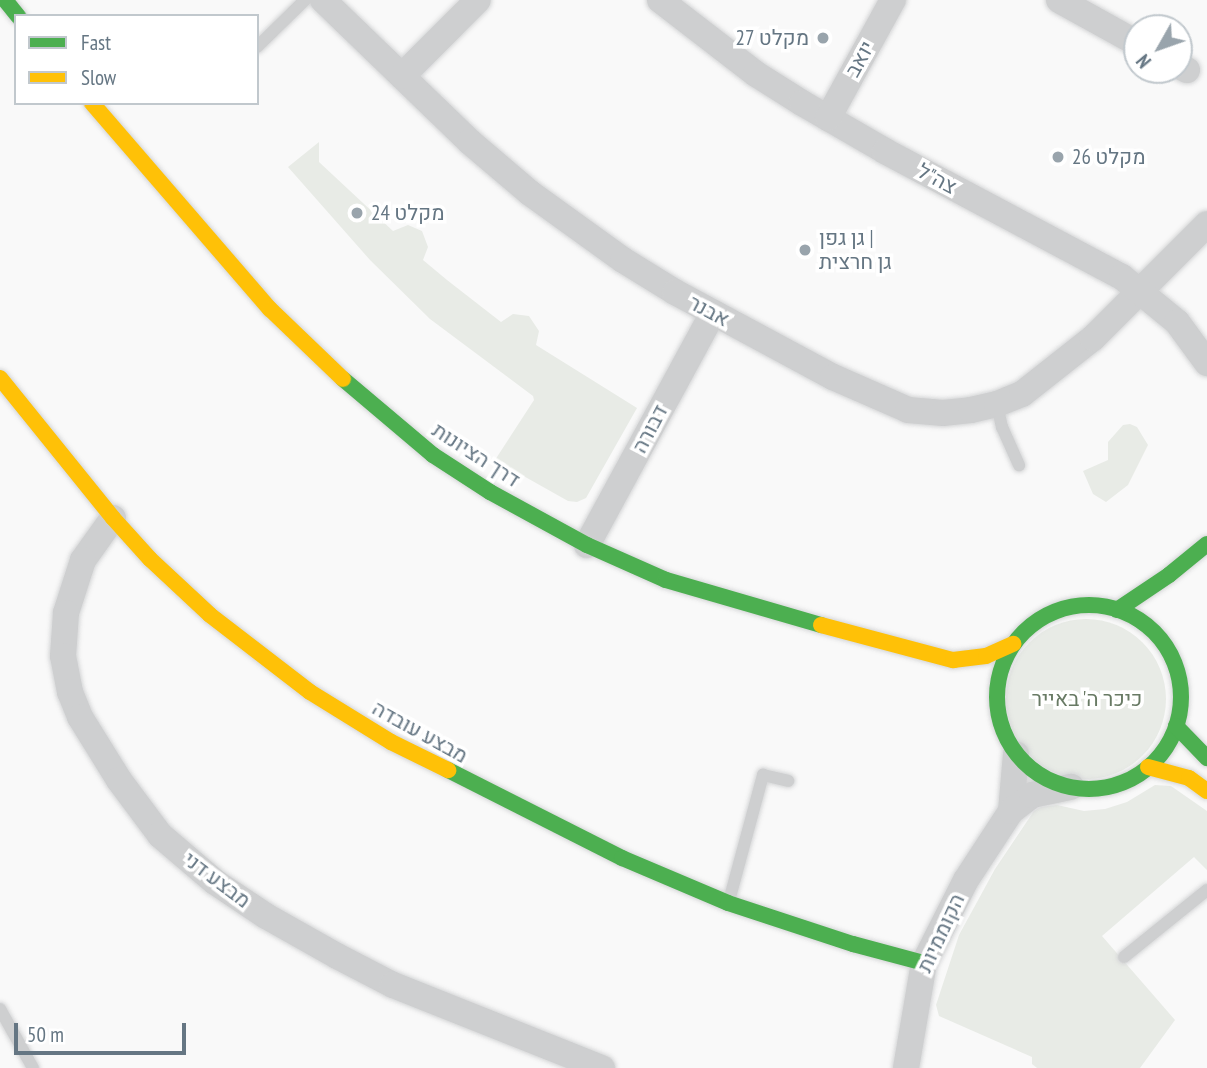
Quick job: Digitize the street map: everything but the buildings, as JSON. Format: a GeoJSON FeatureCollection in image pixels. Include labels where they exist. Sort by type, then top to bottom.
{"type":"FeatureCollection","features":[{"type":"Feature","properties":{"kind":"street"},"geometry":{"type":"LineString","coordinates":[[5,0],[16,14]]}},
{"type":"Feature","properties":{"kind":"street","name":"אבנר"},"geometry":{"type":"LineString","coordinates":[[323,0],[530,193],[623,260],[713,313],[833,377],[908,410],[943,413],[997,404],[1021,394],[1093,338],[1207,224]]}},
{"type":"Feature","properties":{"kind":"street"},"geometry":{"type":"LineString","coordinates":[[402,76],[478,0]]}},
{"type":"Feature","properties":{"kind":"street","name":"צה\"ל"},"geometry":{"type":"LineString","coordinates":[[660,0],[756,74],[828,118],[1142,290],[1177,322],[1207,363]]}},
{"type":"Feature","properties":{"kind":"street","name":"יואב"},"geometry":{"type":"LineString","coordinates":[[828,118],[893,0]]}},
{"type":"Feature","properties":{"kind":"street"},"geometry":{"type":"LineString","coordinates":[[1059,0],[1123,35]]}},
{"type":"Feature","properties":{"kind":"street","name":"דרך הציונות"},"geometry":{"type":"LineString","coordinates":[[94,105],[270,309],[367,402],[456,470],[587,545],[666,580],[726,600],[953,660],[986,656],[1013,644]]}},
{"type":"Feature","properties":{"kind":"street","name":"דבורה"},"geometry":{"type":"LineString","coordinates":[[587,545],[713,313]]}},
{"type":"Feature","properties":{"kind":"street","name":"מבצע עובדה"},"geometry":{"type":"LineString","coordinates":[[0,378],[113,518],[150,559],[210,615],[310,692],[391,742],[622,858],[728,903],[853,944],[924,963]]}},
{"type":"Feature","properties":{"kind":"street","name":"מבצע דני"},"geometry":{"type":"LineString","coordinates":[[113,518],[83,560],[66,613],[63,656],[70,692],[80,717],[119,780],[160,835],[215,882],[266,916],[337,956],[393,985],[602,1068]]}},
{"type":"Feature","properties":{"kind":"street"},"geometry":{"type":"LineString","coordinates":[[1117,610],[1169,576],[1207,544]]}},
{"type":"Feature","properties":{"kind":"street"},"geometry":{"type":"LineString","coordinates":[[1153,632],[1169,576]]}},
{"type":"Feature","properties":{"kind":"street"},"geometry":{"type":"LineString","coordinates":[[1092,605],[1130,615],[1153,632],[1171,658],[1179,680],[1180,710],[1166,748],[1148,767],[1112,786],[1072,787],[1039,774],[1016,754],[1002,729],[998,709],[1001,667],[1013,644],[1026,629],[1053,612],[1092,605]]}},
{"type":"Feature","properties":{"kind":"street","name":"דרך הציונות"},"geometry":{"type":"LineString","coordinates":[[953,660],[967,673]]}},
{"type":"Feature","properties":{"kind":"street"},"geometry":{"type":"LineString","coordinates":[[979,686],[998,709]]}},
{"type":"Feature","properties":{"kind":"street"},"geometry":{"type":"LineString","coordinates":[[1176,726],[1207,758]]}},
{"type":"Feature","properties":{"kind":"street","name":"הקוממיות"},"geometry":{"type":"LineString","coordinates":[[1011,811],[1016,754]]}},
{"type":"Feature","properties":{"kind":"street"},"geometry":{"type":"LineString","coordinates":[[1148,767],[1189,778],[1207,791]]}},
{"type":"Feature","properties":{"kind":"street","name":"הקוממיות"},"geometry":{"type":"LineString","coordinates":[[906,1068],[924,963],[967,880],[1011,811],[1032,795],[1072,787]]}},
{"type":"Feature","properties":{"kind":"lane"},"geometry":{"type":"LineString","coordinates":[[259,45],[304,0]]}},
{"type":"Feature","properties":{"kind":"lane"},"geometry":{"type":"LineString","coordinates":[[997,404],[1002,427],[1019,464]]}},
{"type":"Feature","properties":{"kind":"lane"},"geometry":{"type":"LineString","coordinates":[[728,903],[763,775],[788,781]]}},
{"type":"Feature","properties":{"kind":"lane"},"geometry":{"type":"LineString","coordinates":[[1124,957],[1207,890]]}},
{"type":"Feature","properties":{"kind":"lane"},"geometry":{"type":"LineString","coordinates":[[0,1009],[33,1068]]}},
{"type":"Feature","properties":{"kind":"green space"},"geometry":{"type":"Polygon","coordinates":[[[319,142],[319,162],[393,231],[408,225],[422,231],[428,247],[423,260],[501,322],[513,314],[529,316],[539,331],[536,345],[637,408],[586,498],[577,502],[568,501],[495,460],[534,400],[533,396],[430,319],[370,260],[288,167],[319,142]]]}},
{"type":"Feature","properties":{"kind":"green space"},"geometry":{"type":"Polygon","coordinates":[[[1123,425],[1137,427],[1148,445],[1128,485],[1106,502],[1093,494],[1083,471],[1108,460],[1108,442],[1123,425]]]}},
{"type":"Feature","properties":{"kind":"green space","name":"כיכר ה' באייר"},"geometry":{"type":"Polygon","coordinates":[[[1086,619],[1117,625],[1143,642],[1160,668],[1166,699],[1160,730],[1143,756],[1117,773],[1086,779],[1055,773],[1029,756],[1012,730],[1006,699],[1012,668],[1029,642],[1055,625],[1086,619]]]}},
{"type":"Feature","properties":{"kind":"green space"},"geometry":{"type":"Polygon","coordinates":[[[1155,785],[1171,786],[1207,811],[1207,870],[1194,857],[1102,936],[1175,1020],[1140,1068],[1037,1068],[1032,1064],[1032,1057],[939,1016],[936,1005],[959,935],[995,869],[1034,811],[1041,807],[1057,805],[1084,811],[1105,809],[1127,802],[1155,785]]]}},
{"type":"Feature","properties":{"kind":"traffic: fast"},"geometry":{"type":"LineString","coordinates":[[5,0],[16,14]]}},
{"type":"Feature","properties":{"kind":"traffic: fast"},"geometry":{"type":"LineString","coordinates":[[343,379],[433,455],[490,492],[587,545],[666,580],[821,625]]}},
{"type":"Feature","properties":{"kind":"traffic: fast"},"geometry":{"type":"LineString","coordinates":[[1117,610],[1169,575],[1207,544]]}},
{"type":"Feature","properties":{"kind":"traffic: fast"},"geometry":{"type":"LineString","coordinates":[[1089,605],[1124,612],[1154,632],[1174,662],[1181,697],[1174,732],[1154,762],[1124,782],[1089,789],[1054,782],[1024,762],[1004,732],[997,697],[1004,662],[1024,632],[1054,612],[1089,605]]}},
{"type":"Feature","properties":{"kind":"traffic: fast"},"geometry":{"type":"LineString","coordinates":[[1176,726],[1207,758]]}},
{"type":"Feature","properties":{"kind":"traffic: fast"},"geometry":{"type":"LineString","coordinates":[[448,770],[622,858],[728,903],[853,944],[924,963]]}},
{"type":"Feature","properties":{"kind":"traffic: slow"},"geometry":{"type":"LineString","coordinates":[[94,105],[270,309],[343,379]]}},
{"type":"Feature","properties":{"kind":"traffic: slow"},"geometry":{"type":"LineString","coordinates":[[0,378],[113,518],[150,559],[210,615],[310,692],[391,742],[448,770]]}},
{"type":"Feature","properties":{"kind":"traffic: slow"},"geometry":{"type":"LineString","coordinates":[[821,625],[953,660],[986,656],[1013,644]]}},
{"type":"Feature","properties":{"kind":"traffic: slow"},"geometry":{"type":"LineString","coordinates":[[1148,767],[1189,778],[1207,791]]}},
{"type":"Feature","properties":{"kind":"place","name":"מקלט 27"},"geometry":{"type":"Point","coordinates":[823,38]}},
{"type":"Feature","properties":{"kind":"place","name":"מקלט 26"},"geometry":{"type":"Point","coordinates":[1058,157]}},
{"type":"Feature","properties":{"kind":"place","name":"מקלט 24"},"geometry":{"type":"Point","coordinates":[357,213]}},
{"type":"Feature","properties":{"kind":"place","name":"גן גפן | גן חרצית"},"geometry":{"type":"Point","coordinates":[805,250]}}]}
